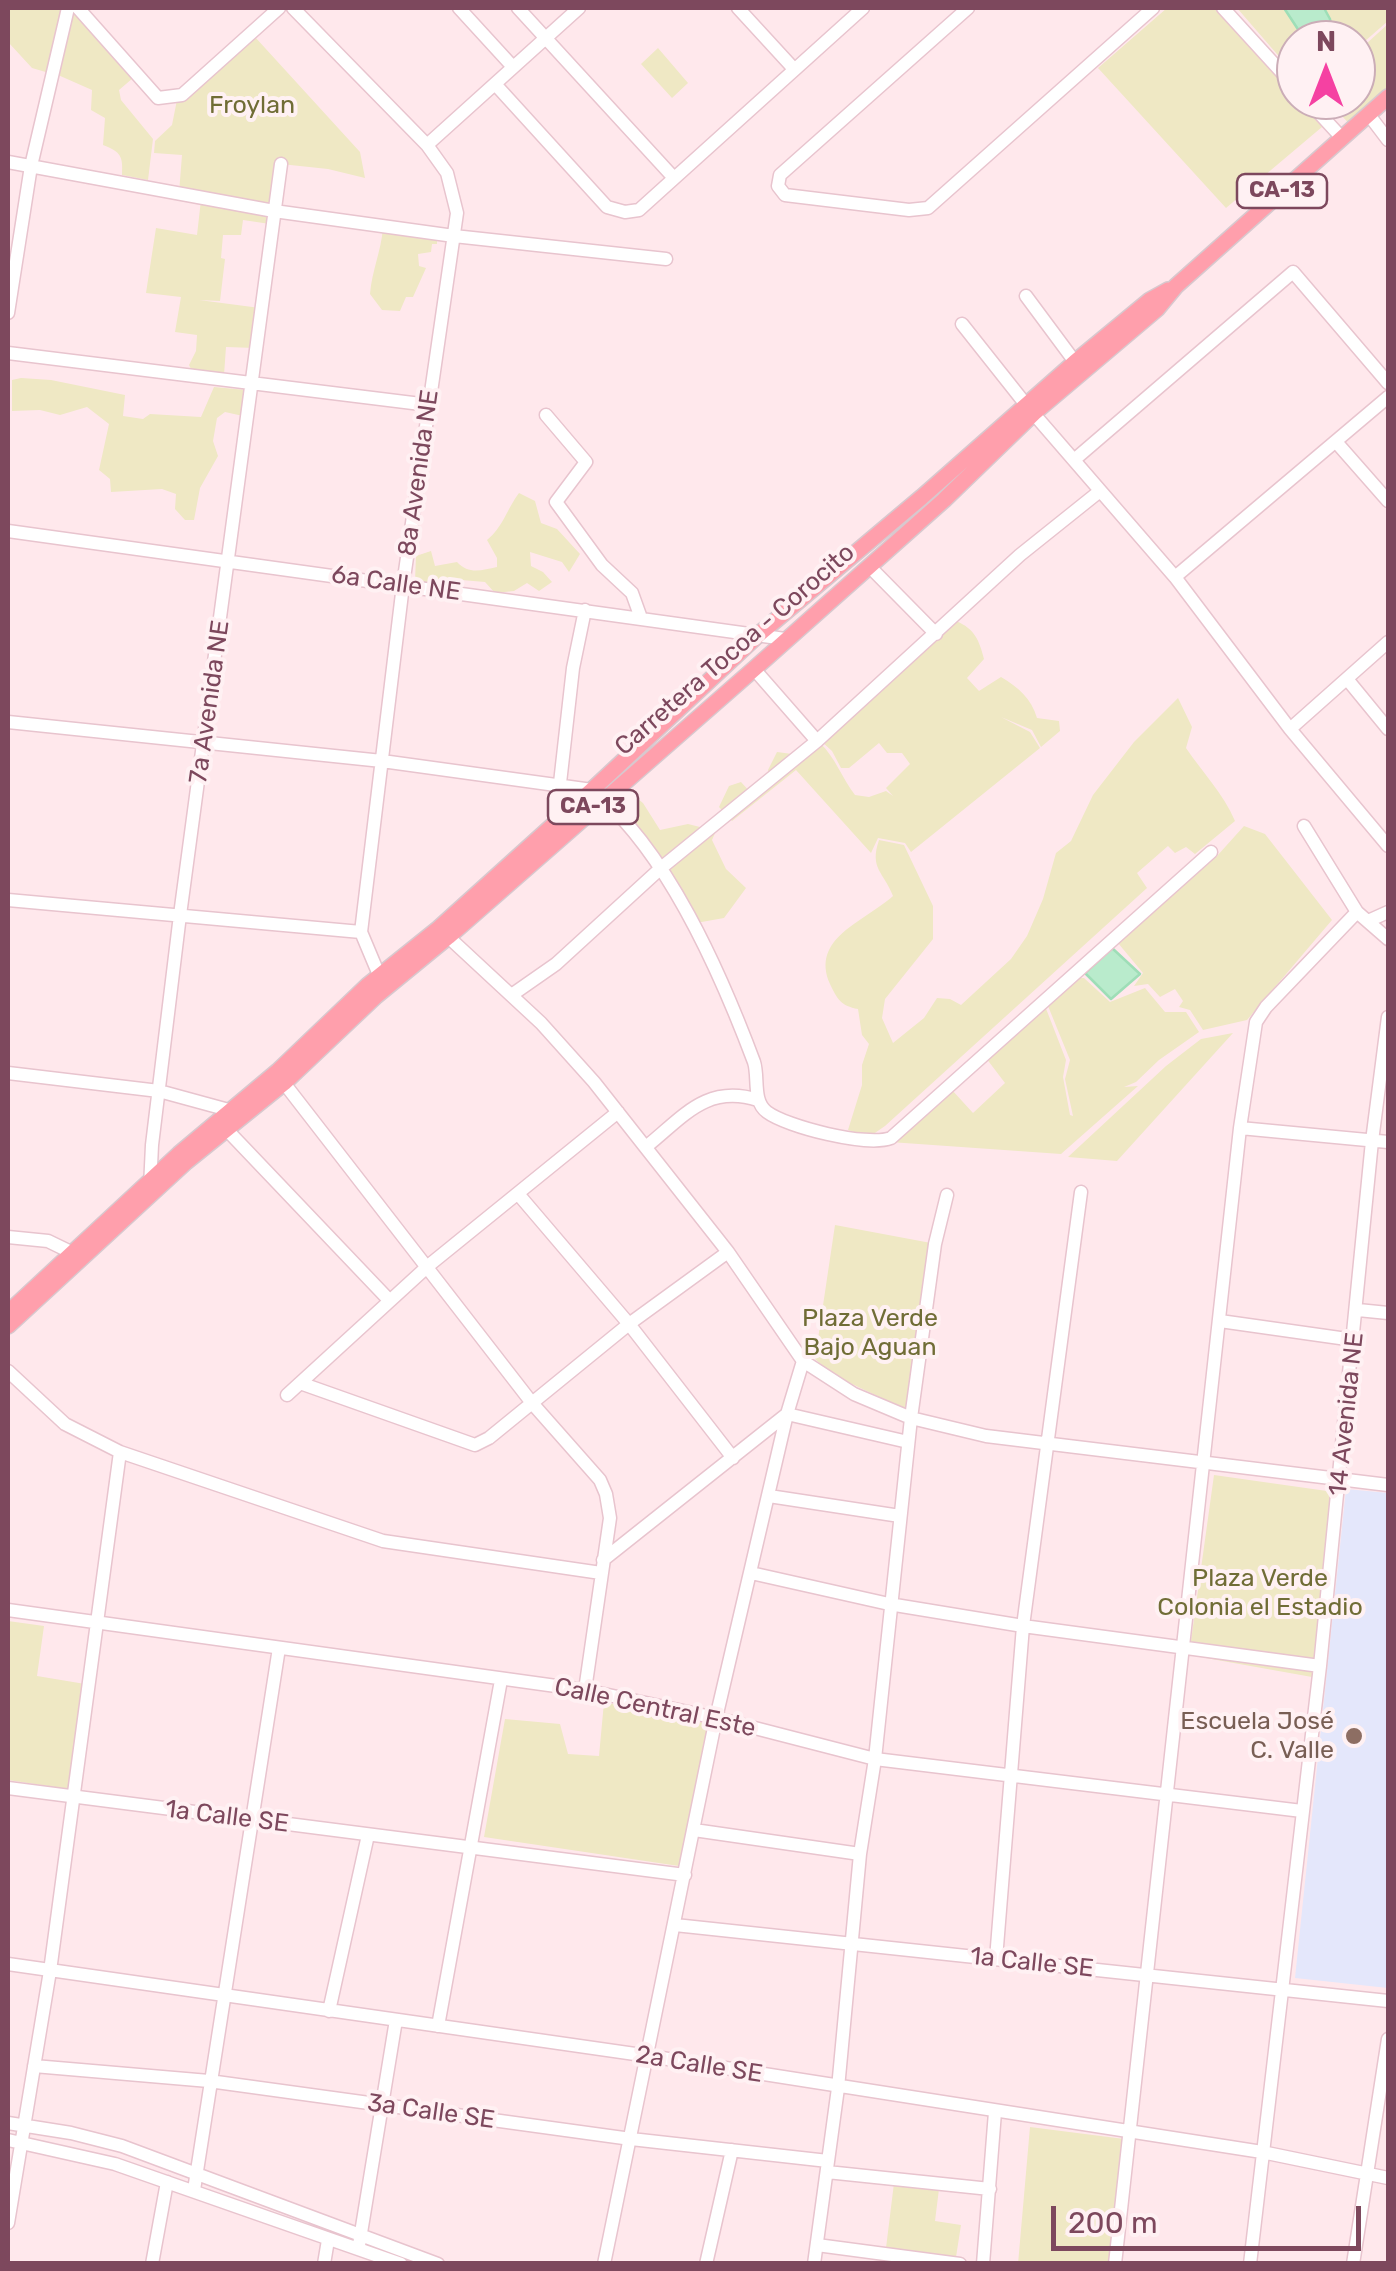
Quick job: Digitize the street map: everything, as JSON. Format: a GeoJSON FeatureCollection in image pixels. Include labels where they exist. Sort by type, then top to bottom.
{"type":"FeatureCollection","features":[{"type":"Feature","properties":{"kind":"main road","name":"Carretera Tocoa - Corocito"},"geometry":{"type":"LineString","coordinates":[[8,1313],[150,1188],[229,1110],[443,932],[598,794],[758,635],[1157,309],[1176,286],[1362,120]]}},
{"type":"Feature","properties":{"kind":"main road","name":"Carretera Tocoa - Corocito"},"geometry":{"type":"LineString","coordinates":[[598,794],[754,670],[869,566],[1075,362],[1150,300],[1176,286]]}},
{"type":"Feature","properties":{"kind":"main road","name":"Carretera Tocoa - Corocito"},"geometry":{"type":"LineString","coordinates":[[150,1188],[228,1131],[284,1083],[382,982]]}},
{"type":"Feature","properties":{"kind":"main road","name":"Carretera Tocoa - Corocito"},"geometry":{"type":"LineString","coordinates":[[8,1326],[77,1254]]}},
{"type":"Feature","properties":{"kind":"street"},"geometry":{"type":"LineString","coordinates":[[8,313],[31,166],[68,8]]}},
{"type":"Feature","properties":{"kind":"street"},"geometry":{"type":"LineString","coordinates":[[78,8],[158,98],[170,98],[182,95],[279,8]]}},
{"type":"Feature","properties":{"kind":"street"},"geometry":{"type":"LineString","coordinates":[[294,8],[427,146],[580,8]]}},
{"type":"Feature","properties":{"kind":"street"},"geometry":{"type":"LineString","coordinates":[[459,8],[513,68]]}},
{"type":"Feature","properties":{"kind":"street"},"geometry":{"type":"LineString","coordinates":[[518,8],[674,178]]}},
{"type":"Feature","properties":{"kind":"street"},"geometry":{"type":"LineString","coordinates":[[738,8],[794,69]]}},
{"type":"Feature","properties":{"kind":"street"},"geometry":{"type":"LineString","coordinates":[[495,84],[607,207],[625,212],[639,210],[863,8]]}},
{"type":"Feature","properties":{"kind":"street"},"geometry":{"type":"LineString","coordinates":[[968,8],[780,175],[778,186],[785,195],[910,210],[928,208],[1153,8]]}},
{"type":"Feature","properties":{"kind":"street"},"geometry":{"type":"LineString","coordinates":[[1223,8],[1276,66]]}},
{"type":"Feature","properties":{"kind":"street"},"geometry":{"type":"LineString","coordinates":[[1325,120],[1342,138]]}},
{"type":"Feature","properties":{"kind":"street"},"geometry":{"type":"LineString","coordinates":[[1373,120],[1388,140]]}},
{"type":"Feature","properties":{"kind":"street","name":"8a Avenida NE"},"geometry":{"type":"LineString","coordinates":[[361,932],[403,585],[457,213],[447,174],[427,146]]}},
{"type":"Feature","properties":{"kind":"street"},"geometry":{"type":"LineString","coordinates":[[8,162],[274,211],[666,259]]}},
{"type":"Feature","properties":{"kind":"street","name":"7a Avenida NE"},"geometry":{"type":"LineString","coordinates":[[150,1188],[180,915],[281,164]]}},
{"type":"Feature","properties":{"kind":"street"},"geometry":{"type":"LineString","coordinates":[[1074,460],[1292,272],[1388,382]]}},
{"type":"Feature","properties":{"kind":"street"},"geometry":{"type":"LineString","coordinates":[[1026,296],[1075,362]]}},
{"type":"Feature","properties":{"kind":"street"},"geometry":{"type":"LineString","coordinates":[[962,324],[1030,410],[1175,577],[1290,728],[1388,846]]}},
{"type":"Feature","properties":{"kind":"street"},"geometry":{"type":"LineString","coordinates":[[8,353],[429,406]]}},
{"type":"Feature","properties":{"kind":"street"},"geometry":{"type":"LineString","coordinates":[[1175,577],[1388,397]]}},
{"type":"Feature","properties":{"kind":"street"},"geometry":{"type":"LineString","coordinates":[[546,415],[586,462],[556,502],[602,565],[632,593],[640,618]]}},
{"type":"Feature","properties":{"kind":"street"},"geometry":{"type":"LineString","coordinates":[[1337,443],[1388,501]]}},
{"type":"Feature","properties":{"kind":"street"},"geometry":{"type":"LineString","coordinates":[[513,994],[556,964],[661,868],[817,741],[1020,555],[1100,491]]}},
{"type":"Feature","properties":{"kind":"street","name":"6a Calle NE"},"geometry":{"type":"LineString","coordinates":[[8,531],[785,638]]}},
{"type":"Feature","properties":{"kind":"street"},"geometry":{"type":"LineString","coordinates":[[869,566],[936,634]]}},
{"type":"Feature","properties":{"kind":"street"},"geometry":{"type":"LineString","coordinates":[[560,783],[584,610]]}},
{"type":"Feature","properties":{"kind":"street"},"geometry":{"type":"LineString","coordinates":[[1290,728],[1388,642]]}},
{"type":"Feature","properties":{"kind":"street"},"geometry":{"type":"LineString","coordinates":[[754,670],[817,741]]}},
{"type":"Feature","properties":{"kind":"street"},"geometry":{"type":"LineString","coordinates":[[1346,679],[1388,729]]}},
{"type":"Feature","properties":{"kind":"street"},"geometry":{"type":"LineString","coordinates":[[8,722],[382,761],[560,783],[598,794],[661,868],[712,964],[756,1067],[758,1100],[767,1112],[866,1143],[891,1138],[1211,852]]}},
{"type":"Feature","properties":{"kind":"street"},"geometry":{"type":"LineString","coordinates":[[1304,826],[1363,917],[1388,939]]}},
{"type":"Feature","properties":{"kind":"street"},"geometry":{"type":"LineString","coordinates":[[8,900],[361,932],[382,982]]}},
{"type":"Feature","properties":{"kind":"street"},"geometry":{"type":"LineString","coordinates":[[1115,2264],[1240,1128],[1256,1022],[1266,1007],[1363,917],[1388,912]]}},
{"type":"Feature","properties":{"kind":"street"},"geometry":{"type":"LineString","coordinates":[[443,932],[513,994],[570,1054],[728,1252],[803,1362],[854,1394],[911,1418],[986,1436],[1388,1485]]}},
{"type":"Feature","properties":{"kind":"street","name":"14 Avenida NE"},"geometry":{"type":"LineString","coordinates":[[1250,2264],[1320,1666],[1372,1141],[1388,1018]]}},
{"type":"Feature","properties":{"kind":"street"},"geometry":{"type":"LineString","coordinates":[[8,1073],[159,1091],[245,1116]]}},
{"type":"Feature","properties":{"kind":"street"},"geometry":{"type":"LineString","coordinates":[[284,1083],[532,1403],[600,1480],[610,1518],[585,1690]]}},
{"type":"Feature","properties":{"kind":"street"},"geometry":{"type":"LineString","coordinates":[[646,1146],[700,1102],[725,1094],[758,1100]]}},
{"type":"Feature","properties":{"kind":"street"},"geometry":{"type":"LineString","coordinates":[[286,1395],[428,1266],[618,1112]]}},
{"type":"Feature","properties":{"kind":"street"},"geometry":{"type":"LineString","coordinates":[[1240,1128],[1388,1142]]}},
{"type":"Feature","properties":{"kind":"street"},"geometry":{"type":"LineString","coordinates":[[228,1131],[389,1300]]}},
{"type":"Feature","properties":{"kind":"street"},"geometry":{"type":"LineString","coordinates":[[996,1959],[1023,1626],[1081,1192]]}},
{"type":"Feature","properties":{"kind":"street"},"geometry":{"type":"LineString","coordinates":[[519,1195],[629,1324],[733,1458]]}},
{"type":"Feature","properties":{"kind":"street"},"geometry":{"type":"LineString","coordinates":[[814,2264],[838,2088],[860,1854],[875,1759],[908,1442],[935,1244],[947,1195]]}},
{"type":"Feature","properties":{"kind":"street"},"geometry":{"type":"LineString","coordinates":[[8,1237],[48,1240],[77,1254]]}},
{"type":"Feature","properties":{"kind":"street"},"geometry":{"type":"LineString","coordinates":[[300,1383],[475,1445],[490,1438],[629,1324],[728,1252]]}},
{"type":"Feature","properties":{"kind":"street"},"geometry":{"type":"LineString","coordinates":[[1358,1310],[1388,1313]]}},
{"type":"Feature","properties":{"kind":"street"},"geometry":{"type":"LineString","coordinates":[[1220,1321],[1354,1340]]}},
{"type":"Feature","properties":{"kind":"street"},"geometry":{"type":"LineString","coordinates":[[604,2264],[716,1718],[787,1414],[803,1362]]}},
{"type":"Feature","properties":{"kind":"street"},"geometry":{"type":"LineString","coordinates":[[8,1371],[65,1424],[120,1452],[384,1540],[602,1566],[787,1414]]}},
{"type":"Feature","properties":{"kind":"street"},"geometry":{"type":"LineString","coordinates":[[787,1414],[908,1442]]}},
{"type":"Feature","properties":{"kind":"street"},"geometry":{"type":"LineString","coordinates":[[8,2223],[15,2142],[24,2126],[50,1971],[120,1452]]}},
{"type":"Feature","properties":{"kind":"street"},"geometry":{"type":"LineString","coordinates":[[769,1496],[900,1516]]}},
{"type":"Feature","properties":{"kind":"street"},"geometry":{"type":"LineString","coordinates":[[750,1573],[890,1604],[1023,1626],[1320,1666]]}},
{"type":"Feature","properties":{"kind":"street","name":"Calle Central Este"},"geometry":{"type":"LineString","coordinates":[[8,1610],[585,1690],[716,1718],[875,1759],[1302,1810]]}},
{"type":"Feature","properties":{"kind":"street"},"geometry":{"type":"LineString","coordinates":[[194,2190],[279,1648]]}},
{"type":"Feature","properties":{"kind":"street"},"geometry":{"type":"LineString","coordinates":[[438,2026],[501,1680]]}},
{"type":"Feature","properties":{"kind":"street","name":"1a Calle SE"},"geometry":{"type":"LineString","coordinates":[[8,1788],[685,1875]]}},
{"type":"Feature","properties":{"kind":"street"},"geometry":{"type":"LineString","coordinates":[[694,1830],[860,1854]]}},
{"type":"Feature","properties":{"kind":"street"},"geometry":{"type":"LineString","coordinates":[[329,2011],[368,1835]]}},
{"type":"Feature","properties":{"kind":"street","name":"1a Calle SE"},"geometry":{"type":"LineString","coordinates":[[675,1926],[1388,2001]]}},
{"type":"Feature","properties":{"kind":"street","name":"2a Calle SE"},"geometry":{"type":"LineString","coordinates":[[8,1964],[649,2056],[1262,2152],[1388,2178]]}},
{"type":"Feature","properties":{"kind":"street"},"geometry":{"type":"LineString","coordinates":[[360,2244],[396,2020]]}},
{"type":"Feature","properties":{"kind":"street"},"geometry":{"type":"LineString","coordinates":[[1353,2264],[1370,2175],[1388,2039]]}},
{"type":"Feature","properties":{"kind":"street","name":"3a Calle SE"},"geometry":{"type":"LineString","coordinates":[[34,2066],[209,2081],[732,2150],[990,2189]]}},
{"type":"Feature","properties":{"kind":"street"},"geometry":{"type":"LineString","coordinates":[[983,2264],[996,2112]]}},
{"type":"Feature","properties":{"kind":"street"},"geometry":{"type":"LineString","coordinates":[[8,2123],[122,2146],[194,2172],[401,2264]]}},
{"type":"Feature","properties":{"kind":"street"},"geometry":{"type":"LineString","coordinates":[[15,2142],[115,2164],[328,2240],[438,2264]]}},
{"type":"Feature","properties":{"kind":"street"},"geometry":{"type":"LineString","coordinates":[[706,2264],[732,2150]]}},
{"type":"Feature","properties":{"kind":"street"},"geometry":{"type":"LineString","coordinates":[[152,2264],[167,2182]]}},
{"type":"Feature","properties":{"kind":"street"},"geometry":{"type":"LineString","coordinates":[[324,2264],[328,2240]]}},
{"type":"Feature","properties":{"kind":"street"},"geometry":{"type":"LineString","coordinates":[[817,2245],[960,2264]]}},
{"type":"Feature","properties":{"kind":"shaded area"},"geometry":{"type":"Polygon","coordinates":[[[1284,8],[1324,8],[1330,20],[1292,20],[1284,8]]]}},
{"type":"Feature","properties":{"kind":"shaded area"},"geometry":{"type":"Polygon","coordinates":[[[1112,948],[1140,974],[1111,999],[1085,973],[1112,948]]]}},
{"type":"Feature","properties":{"kind":"shaded area","name":"Escuela José C. Valle"},"geometry":{"type":"Polygon","coordinates":[[[1346,1489],[1388,1493],[1388,1988],[1295,1978],[1346,1489]]]}},
{"type":"Feature","properties":{"kind":"green space"},"geometry":{"type":"Polygon","coordinates":[[[8,8],[64,8],[49,73],[32,68],[9,43],[8,8]]]}},
{"type":"Feature","properties":{"kind":"green space"},"geometry":{"type":"Polygon","coordinates":[[[1167,8],[1218,8],[1276,74],[1276,120],[1316,120],[1322,127],[1226,208],[1098,68],[1167,8]]]}},
{"type":"Feature","properties":{"kind":"green space"},"geometry":{"type":"Polygon","coordinates":[[[1237,8],[1388,8],[1388,21],[1376,32],[1376,20],[1276,20],[1276,53],[1237,8]]]}},
{"type":"Feature","properties":{"kind":"green space"},"geometry":{"type":"Polygon","coordinates":[[[72,9],[133,78],[119,90],[121,100],[153,139],[148,180],[122,175],[120,156],[103,145],[105,118],[91,110],[92,90],[58,75],[72,9]]]}},
{"type":"Feature","properties":{"kind":"green space"},"geometry":{"type":"Polygon","coordinates":[[[1388,24],[1388,102],[1376,113],[1376,35],[1388,24]]]}},
{"type":"Feature","properties":{"kind":"green space","name":"Froylan"},"geometry":{"type":"Polygon","coordinates":[[[255,37],[360,152],[365,178],[281,164],[274,211],[179,193],[182,155],[154,153],[155,141],[172,125],[177,100],[255,37]]]}},
{"type":"Feature","properties":{"kind":"green space"},"geometry":{"type":"Polygon","coordinates":[[[658,48],[688,83],[672,98],[641,64],[658,48]]]}},
{"type":"Feature","properties":{"kind":"green space"},"geometry":{"type":"Polygon","coordinates":[[[1346,120],[1368,120],[1356,131],[1346,120]]]}},
{"type":"Feature","properties":{"kind":"green space"},"geometry":{"type":"Polygon","coordinates":[[[201,200],[271,213],[270,224],[243,220],[241,235],[223,235],[221,258],[225,259],[220,301],[199,300],[260,308],[255,348],[226,347],[224,375],[191,369],[197,335],[175,332],[181,297],[146,293],[156,228],[197,235],[201,200]]]}},
{"type":"Feature","properties":{"kind":"green space"},"geometry":{"type":"Polygon","coordinates":[[[383,228],[437,235],[431,252],[418,254],[419,266],[426,268],[413,297],[406,297],[400,311],[382,310],[370,294],[383,228]]]}},
{"type":"Feature","properties":{"kind":"green space"},"geometry":{"type":"Polygon","coordinates":[[[21,378],[125,395],[123,416],[143,419],[150,414],[201,417],[214,387],[246,390],[243,416],[225,412],[217,418],[213,441],[218,456],[200,488],[194,520],[185,520],[175,509],[176,494],[162,489],[111,492],[110,479],[99,470],[109,424],[87,407],[60,415],[40,410],[12,411],[12,380],[21,378]]]}},
{"type":"Feature","properties":{"kind":"green space"},"geometry":{"type":"Polygon","coordinates":[[[519,493],[535,501],[541,523],[557,529],[580,554],[569,572],[562,562],[530,552],[531,566],[552,582],[539,591],[527,583],[514,591],[495,593],[485,582],[415,581],[416,556],[431,551],[435,566],[457,562],[471,570],[497,567],[497,558],[487,540],[519,493]]]}},
{"type":"Feature","properties":{"kind":"green space"},"geometry":{"type":"Polygon","coordinates":[[[956,621],[972,632],[980,646],[984,659],[967,678],[979,691],[1001,677],[1024,694],[1037,718],[1059,721],[1060,731],[1041,747],[1032,730],[1001,717],[1030,732],[1040,748],[911,852],[905,843],[878,838],[871,853],[796,770],[732,821],[719,807],[729,786],[741,782],[751,793],[770,779],[768,770],[777,752],[792,754],[802,745],[820,743],[855,795],[869,797],[886,791],[893,796],[886,788],[910,764],[902,753],[887,753],[879,743],[849,768],[841,768],[821,741],[956,621]]]}},
{"type":"Feature","properties":{"kind":"green space"},"geometry":{"type":"Polygon","coordinates":[[[1178,698],[1192,727],[1186,748],[1235,821],[1195,854],[1186,847],[1175,853],[1168,846],[1137,873],[1147,888],[885,1126],[869,1137],[848,1130],[869,1044],[862,1035],[858,1009],[837,998],[830,984],[827,954],[843,932],[893,896],[877,864],[879,840],[904,845],[933,906],[933,939],[885,999],[882,1018],[893,1043],[924,1018],[937,998],[961,1005],[1011,959],[1027,936],[1043,899],[1056,853],[1071,841],[1093,795],[1134,742],[1178,698]]]}},
{"type":"Feature","properties":{"kind":"green space"},"geometry":{"type":"Polygon","coordinates":[[[624,788],[643,803],[660,830],[688,824],[716,831],[712,840],[726,869],[746,888],[724,918],[696,923],[609,797],[624,788]]]}},
{"type":"Feature","properties":{"kind":"green space"},"geometry":{"type":"Polygon","coordinates":[[[1244,826],[1265,834],[1332,920],[1247,1020],[1203,1030],[1190,1010],[1179,1007],[1183,1001],[1175,989],[1160,997],[1148,984],[1134,986],[1143,973],[1118,943],[1217,856],[1244,826]]]}},
{"type":"Feature","properties":{"kind":"green space"},"geometry":{"type":"Polygon","coordinates":[[[1076,978],[1084,978],[1110,1002],[1145,988],[1165,1012],[1186,1012],[1199,1032],[1136,1082],[1124,1087],[1138,1086],[1061,1154],[890,1142],[952,1090],[973,1113],[1005,1083],[986,1058],[1045,1006],[1066,1060],[1063,1077],[1073,1116],[1065,1079],[1070,1060],[1048,1006],[1076,978]]]}},
{"type":"Feature","properties":{"kind":"green space"},"geometry":{"type":"Polygon","coordinates":[[[1233,1033],[1117,1161],[1068,1157],[1166,1066],[1201,1039],[1233,1033]]]}},
{"type":"Feature","properties":{"kind":"green space","name":"Plaza Verde Bajo Aguan"},"geometry":{"type":"Polygon","coordinates":[[[835,1225],[931,1243],[913,1413],[833,1375],[815,1359],[835,1225]]]}},
{"type":"Feature","properties":{"kind":"green space","name":"Plaza Verde Colonia el Estadio"},"geometry":{"type":"Polygon","coordinates":[[[1214,1475],[1334,1492],[1312,1677],[1189,1655],[1214,1475]]]}},
{"type":"Feature","properties":{"kind":"green space"},"geometry":{"type":"Polygon","coordinates":[[[8,1621],[44,1626],[37,1676],[85,1684],[68,1789],[8,1780],[8,1621]]]}},
{"type":"Feature","properties":{"kind":"green space"},"geometry":{"type":"Polygon","coordinates":[[[604,1702],[709,1724],[679,1866],[484,1837],[505,1719],[560,1724],[568,1754],[599,1756],[604,1702]]]}},
{"type":"Feature","properties":{"kind":"green space"},"geometry":{"type":"Polygon","coordinates":[[[1030,2127],[1132,2140],[1116,2263],[1018,2264],[1030,2127]]]}},
{"type":"Feature","properties":{"kind":"green space"},"geometry":{"type":"Polygon","coordinates":[[[894,2183],[939,2189],[935,2221],[961,2225],[956,2257],[886,2248],[894,2183]]]}},
{"type":"Feature","properties":{"kind":"place","name":"Escuela José C. Valle"},"geometry":{"type":"Point","coordinates":[1354,1736]}}]}
